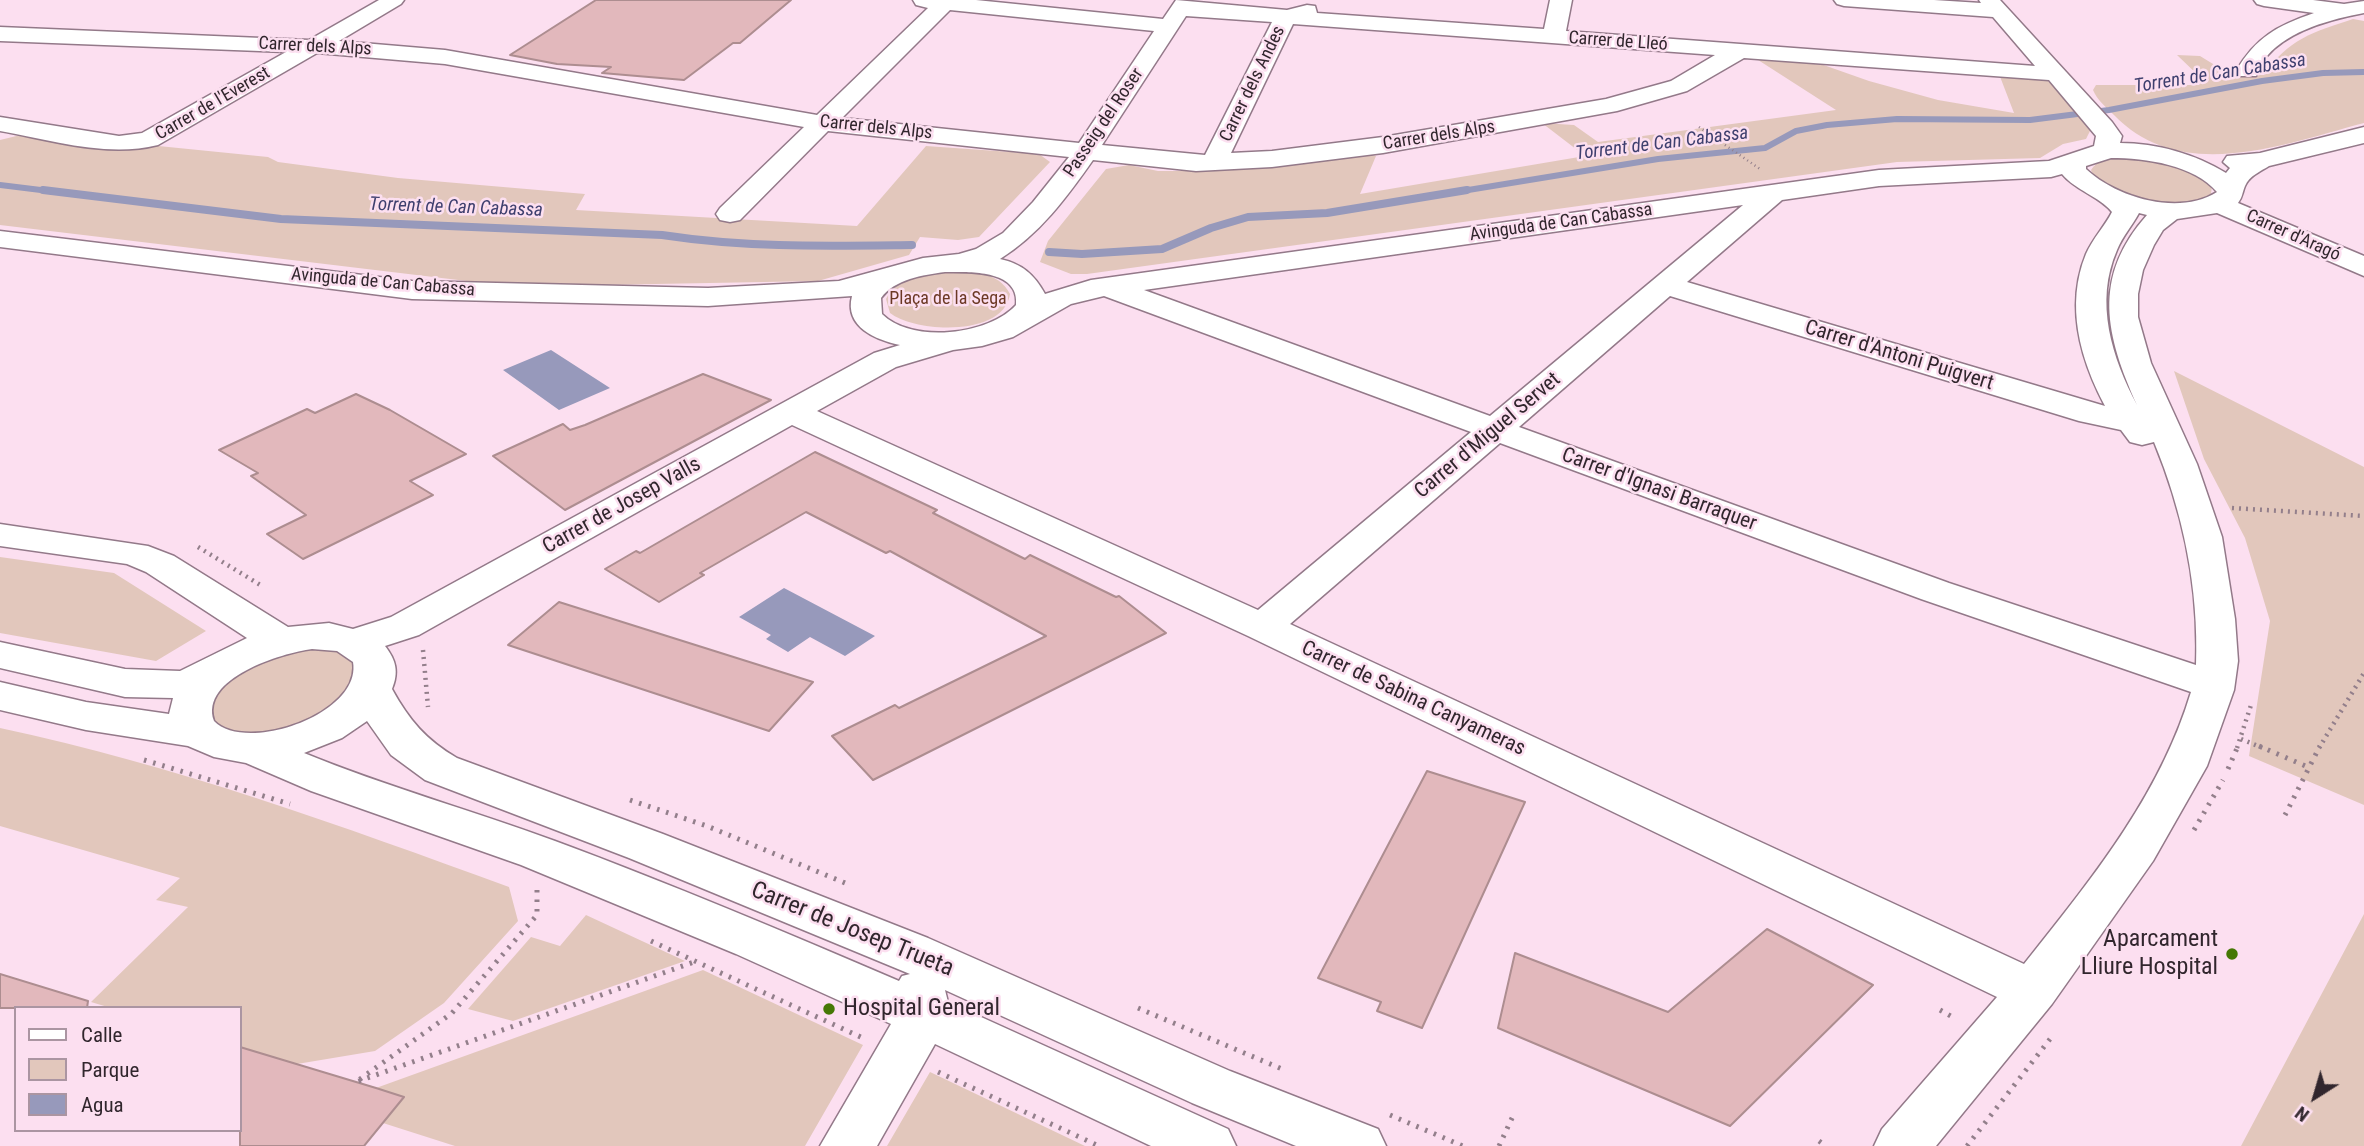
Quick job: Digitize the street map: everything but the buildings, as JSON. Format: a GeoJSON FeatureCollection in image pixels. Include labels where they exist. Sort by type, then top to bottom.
{"type":"FeatureCollection","features":[{"type":"Feature","properties":{"kind":"street","name":"Carrer de l'Everest"},"geometry":{"type":"LineString","coordinates":[[0,124],[118,144],[140,143],[166,133],[394,0]]}},
{"type":"Feature","properties":{"kind":"street","name":"Carrer de Lleó"},"geometry":{"type":"LineString","coordinates":[[914,0],[1175,16],[1280,28],[1554,37],[2056,74]]}},
{"type":"Feature","properties":{"kind":"street","name":"Carrer dels Andes"},"geometry":{"type":"LineString","coordinates":[[1214,162],[1280,28],[1339,0]]}},
{"type":"Feature","properties":{"kind":"street"},"geometry":{"type":"LineString","coordinates":[[1554,37],[1561,0]]}},
{"type":"Feature","properties":{"kind":"street"},"geometry":{"type":"LineString","coordinates":[[1844,0],[1994,5],[2083,103],[2104,139],[2152,154],[2178,160],[2260,161],[2364,135]]}},
{"type":"Feature","properties":{"kind":"street"},"geometry":{"type":"LineString","coordinates":[[2264,0],[2350,8]]}},
{"type":"Feature","properties":{"kind":"street"},"geometry":{"type":"LineString","coordinates":[[730,214],[946,2]]}},
{"type":"Feature","properties":{"kind":"street"},"geometry":{"type":"LineString","coordinates":[[2248,71],[2258,54],[2278,38],[2350,8]]}},
{"type":"Feature","properties":{"kind":"street","name":"Passeig del Roser"},"geometry":{"type":"LineString","coordinates":[[961,263],[986,255],[1013,239],[1043,208],[1085,152],[1175,16]]}},
{"type":"Feature","properties":{"kind":"street","name":"Carrer dels Alps"},"geometry":{"type":"LineString","coordinates":[[0,33],[313,46],[446,57],[821,123],[1196,163],[1272,159],[1383,145],[1608,106],[1678,86],[1740,51]]}},
{"type":"Feature","properties":{"kind":"street"},"geometry":{"type":"LineString","coordinates":[[2080,174],[2083,156],[2104,139]]}},
{"type":"Feature","properties":{"kind":"street","name":"Carrer d'Aragó"},"geometry":{"type":"LineString","coordinates":[[2178,160],[2215,174],[2226,196],[2364,267]]}},
{"type":"Feature","properties":{"kind":"street"},"geometry":{"type":"LineString","coordinates":[[2226,196],[2239,173],[2260,161]]}},
{"type":"Feature","properties":{"kind":"street","name":"Avinguda de Can Cabassa"},"geometry":{"type":"LineString","coordinates":[[1018,277],[1067,289],[1099,288],[1774,193],[1939,173],[2032,170],[2080,174],[2116,199],[2173,210],[2199,210],[2226,196]]}},
{"type":"Feature","properties":{"kind":"street","name":"Carrer d'Miguel Servet"},"geometry":{"type":"LineString","coordinates":[[1262,627],[1774,193]]}},
{"type":"Feature","properties":{"kind":"street"},"geometry":{"type":"LineString","coordinates":[[2116,199],[2126,211],[2101,251],[2093,277],[2091,313],[2095,347],[2120,405],[2206,502]]}},
{"type":"Feature","properties":{"kind":"street"},"geometry":{"type":"LineString","coordinates":[[1902,1146],[2056,963],[2164,809],[2186,768],[2213,685],[2217,664],[2206,502],[2166,432],[2129,352],[2123,319],[2124,284],[2132,258],[2153,224],[2173,210]]}},
{"type":"Feature","properties":{"kind":"street"},"geometry":{"type":"LineString","coordinates":[[1642,212],[1667,213],[1701,224],[1711,233],[1713,245]]}},
{"type":"Feature","properties":{"kind":"street","name":"Avinguda de Can Cabassa"},"geometry":{"type":"LineString","coordinates":[[0,239],[412,289],[708,297],[811,293],[861,285],[896,274]]}},
{"type":"Feature","properties":{"kind":"street"},"geometry":{"type":"LineString","coordinates":[[1013,239],[1006,253],[1007,264],[1033,299],[1023,317]]}},
{"type":"Feature","properties":{"kind":"street"},"geometry":{"type":"LineString","coordinates":[[882,338],[865,312],[864,304],[870,292],[883,280],[896,274],[921,266],[961,263],[988,265],[1018,277]]}},
{"type":"Feature","properties":{"kind":"street","name":"Carrer d'Antoni Puigvert"},"geometry":{"type":"LineString","coordinates":[[1665,285],[2091,414],[2134,422]]}},
{"type":"Feature","properties":{"kind":"street","name":"Avinguda de Can Cabassa"},"geometry":{"type":"LineString","coordinates":[[1023,317],[1060,298],[1099,288]]}},
{"type":"Feature","properties":{"kind":"street","name":"Carrer d'Ignasi Barraquer"},"geometry":{"type":"LineString","coordinates":[[1099,288],[1935,591],[2213,685]]}},
{"type":"Feature","properties":{"kind":"street","name":"Avinguda de Can Cabassa"},"geometry":{"type":"LineString","coordinates":[[811,293],[834,301],[882,338]]}},
{"type":"Feature","properties":{"kind":"street","name":"Carrer de Josep Valls"},"geometry":{"type":"LineString","coordinates":[[355,642],[405,626],[792,412],[882,338],[951,340],[982,336],[1007,327],[1023,317]]}},
{"type":"Feature","properties":{"kind":"street","name":"Carrer de Sabina Canyameras"},"geometry":{"type":"LineString","coordinates":[[792,412],[1262,627],[2032,991]]}},
{"type":"Feature","properties":{"kind":"street"},"geometry":{"type":"LineString","coordinates":[[0,535],[135,554],[160,564],[281,641]]}},
{"type":"Feature","properties":{"kind":"street"},"geometry":{"type":"LineString","coordinates":[[12,662],[125,684],[184,685],[215,673],[256,649],[281,641],[321,636],[355,642],[368,650],[375,661],[377,674],[371,689],[348,714],[311,736],[281,745],[252,748],[229,747],[211,742],[198,733],[192,723],[194,698],[215,673]]}},
{"type":"Feature","properties":{"kind":"street","name":"Carrer de Josep Trueta"},"geometry":{"type":"LineString","coordinates":[[371,689],[390,727],[403,744],[416,756],[441,769],[646,846],[910,952],[1211,1087],[1372,1130]]}},
{"type":"Feature","properties":{"kind":"street"},"geometry":{"type":"LineString","coordinates":[[0,696],[86,716],[198,733]]}},
{"type":"Feature","properties":{"kind":"street"},"geometry":{"type":"LineString","coordinates":[[252,748],[327,780],[417,809],[537,880],[754,940],[912,1035],[1208,1146]]}},
{"type":"Feature","properties":{"kind":"street"},"geometry":{"type":"LineString","coordinates":[[848,1146],[912,1035],[910,952]]}},
{"type":"Feature","properties":{"kind":"street"},"geometry":{"type":"LineString","coordinates":[[912,1035],[969,1012],[994,1016],[1141,1084],[1211,1087]]}},
{"type":"Feature","properties":{"kind":"path"},"geometry":{"type":"LineString","coordinates":[[1699,127],[1747,161]]}},
{"type":"Feature","properties":{"kind":"path"},"geometry":{"type":"LineString","coordinates":[[2206,502],[2364,516]]}},
{"type":"Feature","properties":{"kind":"path"},"geometry":{"type":"LineString","coordinates":[[188,544],[234,567],[265,588]]}},
{"type":"Feature","properties":{"kind":"path"},"geometry":{"type":"LineString","coordinates":[[405,626],[422,647],[427,705],[434,714]]}},
{"type":"Feature","properties":{"kind":"path"},"geometry":{"type":"LineString","coordinates":[[2285,815],[2334,720],[2364,674]]}},
{"type":"Feature","properties":{"kind":"path"},"geometry":{"type":"LineString","coordinates":[[2241,739],[2310,768]]}},
{"type":"Feature","properties":{"kind":"path"},"geometry":{"type":"LineString","coordinates":[[141,759],[294,806]]}},
{"type":"Feature","properties":{"kind":"path"},"geometry":{"type":"LineString","coordinates":[[618,795],[707,826],[862,890]]}},
{"type":"Feature","properties":{"kind":"path"},"geometry":{"type":"LineString","coordinates":[[537,880],[537,915],[452,1013],[356,1082],[754,940]]}},
{"type":"Feature","properties":{"kind":"path"},"geometry":{"type":"LineString","coordinates":[[646,939],[694,961],[912,1035],[1099,1146]]}},
{"type":"Feature","properties":{"kind":"path"},"geometry":{"type":"LineString","coordinates":[[1131,1004],[1284,1070]]}},
{"type":"Feature","properties":{"kind":"path"},"geometry":{"type":"LineString","coordinates":[[1499,1146],[1513,1116]]}},
{"type":"Feature","properties":{"kind":"path"},"geometry":{"type":"LineString","coordinates":[[1372,1130],[1463,1146]]}},
{"type":"Feature","properties":{"kind":"path"},"geometry":{"type":"LineString","coordinates":[[1819,1141],[1826,1146]]}},
{"type":"Feature","properties":{"kind":"green space"},"geometry":{"type":"Polygon","coordinates":[[[2353,19],[2364,21],[2364,123],[2267,148],[2201,154],[2170,149],[2141,136],[2114,115],[2093,90],[2096,85],[2199,85],[2202,79],[2177,55],[2200,56],[2231,75],[2264,75],[2282,53],[2302,38],[2353,19]]]}},
{"type":"Feature","properties":{"kind":"green space"},"geometry":{"type":"Polygon","coordinates":[[[1755,58],[1815,62],[1869,81],[1938,100],[2014,113],[1999,74],[2047,80],[2067,98],[2091,129],[2086,139],[2063,144],[2040,158],[1897,162],[1087,274],[1071,274],[1040,262],[1048,241],[1106,169],[1129,165],[1158,171],[1182,171],[1366,153],[1376,156],[1360,194],[1585,156],[1542,123],[1574,125],[1598,142],[1836,110],[1755,58]]]}},
{"type":"Feature","properties":{"kind":"green space"},"geometry":{"type":"Polygon","coordinates":[[[29,133],[268,157],[278,162],[398,178],[585,194],[576,210],[857,226],[926,146],[1039,154],[1050,162],[979,237],[958,240],[920,237],[909,255],[818,281],[601,285],[475,282],[0,225],[0,140],[29,133]]]}},
{"type":"Feature","properties":{"kind":"green space"},"geometry":{"type":"Polygon","coordinates":[[[2117,158],[2142,159],[2180,167],[2203,178],[2212,186],[2211,194],[2184,202],[2165,202],[2127,196],[2111,190],[2098,181],[2091,170],[2099,162],[2117,158]]]}},
{"type":"Feature","properties":{"kind":"green space","name":"Plaça de la Sega"},"geometry":{"type":"Polygon","coordinates":[[[949,270],[984,274],[999,281],[1010,294],[1004,308],[992,318],[958,327],[919,325],[890,313],[886,299],[897,285],[913,277],[949,270]]]}},
{"type":"Feature","properties":{"kind":"green space"},"geometry":{"type":"Polygon","coordinates":[[[2174,371],[2364,467],[2364,805],[2249,756],[2270,621],[2245,538],[2204,459],[2174,371]]]}},
{"type":"Feature","properties":{"kind":"green space"},"geometry":{"type":"Polygon","coordinates":[[[0,557],[114,573],[206,631],[156,661],[0,633],[0,557]]]}},
{"type":"Feature","properties":{"kind":"green space"},"geometry":{"type":"Polygon","coordinates":[[[323,647],[346,657],[355,669],[354,683],[344,698],[328,711],[290,730],[249,735],[228,732],[213,720],[209,710],[212,699],[229,679],[280,651],[323,647]]]}},
{"type":"Feature","properties":{"kind":"green space"},"geometry":{"type":"Polygon","coordinates":[[[0,728],[194,778],[509,887],[518,921],[444,1003],[375,1051],[297,1064],[242,1048],[242,1006],[104,1006],[91,1002],[188,907],[156,900],[180,878],[0,826],[0,728]]]}},
{"type":"Feature","properties":{"kind":"green space"},"geometry":{"type":"Polygon","coordinates":[[[2364,914],[2364,1146],[2241,1146],[2364,914]]]}},
{"type":"Feature","properties":{"kind":"green space"},"geometry":{"type":"Polygon","coordinates":[[[586,915],[685,961],[513,1021],[468,1009],[531,937],[560,946],[586,915]]]}},
{"type":"Feature","properties":{"kind":"green space"},"geometry":{"type":"Polygon","coordinates":[[[703,970],[863,1045],[805,1146],[455,1146],[383,1123],[403,1097],[376,1088],[703,970]]]}},
{"type":"Feature","properties":{"kind":"green space"},"geometry":{"type":"Polygon","coordinates":[[[930,1072],[1085,1146],[887,1146],[930,1072]]]}},
{"type":"Feature","properties":{"kind":"water"},"geometry":{"type":"Polygon","coordinates":[[[551,350],[610,388],[559,410],[503,370],[551,350]]]}},
{"type":"Feature","properties":{"kind":"water"},"geometry":{"type":"Polygon","coordinates":[[[784,588],[875,636],[845,656],[810,637],[788,652],[766,639],[771,635],[739,617],[784,588]]]}},
{"type":"Feature","properties":{"kind":"waterway","name":"Torrent de Can Cabassa"},"geometry":{"type":"LineString","coordinates":[[1456,192],[1658,159],[1765,148],[1796,131],[1827,125],[1897,119],[2030,120],[2109,110],[2262,81],[2323,73],[2364,72]]}},
{"type":"Feature","properties":{"kind":"waterway","name":"Torrent de Can Cabassa"},"geometry":{"type":"LineString","coordinates":[[0,185],[57,192]]}},
{"type":"Feature","properties":{"kind":"waterway","name":"Torrent de Can Cabassa"},"geometry":{"type":"LineString","coordinates":[[43,190],[281,219],[662,235],[756,244],[912,245]]}},
{"type":"Feature","properties":{"kind":"waterway","name":"Torrent de Can Cabassa"},"geometry":{"type":"LineString","coordinates":[[1049,252],[1082,254],[1162,249],[1211,228],[1248,217],[1327,213],[1467,190]]}},
{"type":"Feature","properties":{"kind":"place","name":"Aparcament Lliure Hospital"},"geometry":{"type":"Point","coordinates":[2232,954]}},
{"type":"Feature","properties":{"kind":"place","name":"Hospital General"},"geometry":{"type":"Point","coordinates":[829,1009]}}]}
